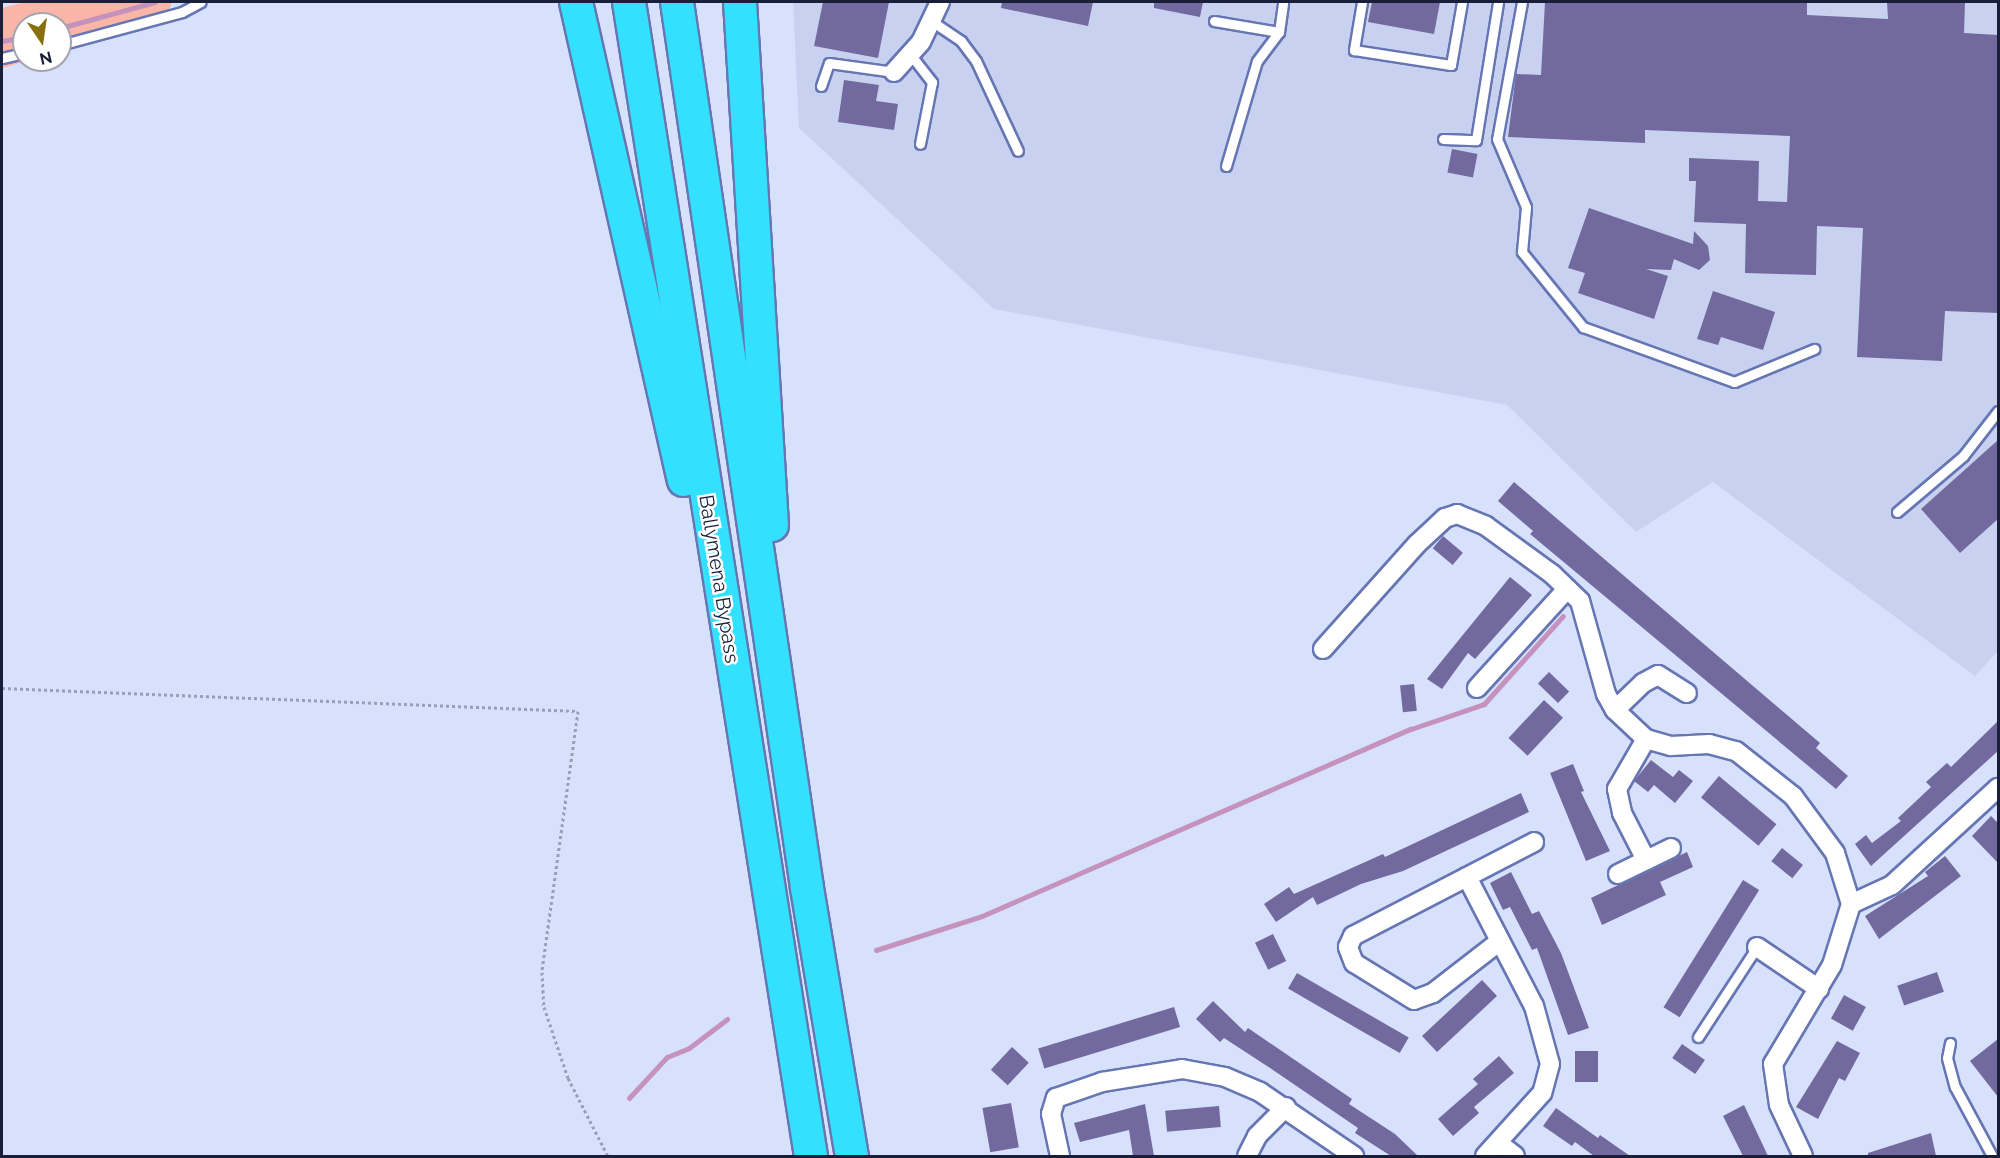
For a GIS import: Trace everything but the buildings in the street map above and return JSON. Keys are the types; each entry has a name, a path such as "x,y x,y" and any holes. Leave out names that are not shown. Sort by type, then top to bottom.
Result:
{"highway":[{"path":"576,2 680,460 795,1067"},
{"name":"Ballymena Bypass","path":"629,2 795,1067 811,1156"},
{"name":"Ballymena Bypass","path":"677,2 807,888 852,1156"},
{"path":"740,2 778,644 807,888"}],"street":[{"path":"894,72 933,22 940,2"},
{"path":"1323,649 1417,544 1445,518 1457,514 1486,526 1580,601 1592,630 1600,675 1615,711 1646,740 1671,746 1709,744 1736,751 1759,765 1793,796 1822,832 1846,880 1851,904 1845,933 1819,988 1773,1064 1779,1105 1803,1156"},
{"path":"1477,688 1567,589"},
{"path":"1615,711 1643,683 1658,675 1687,693"},
{"path":"1646,740 1617,789 1622,813 1646,860"},
{"path":"1851,904 1892,885 1998,790"},
{"path":"1500,941 1433,993 1414,1000 1354,963 1350,956 1353,936 1534,842"},
{"path":"1618,874 1671,848"},
{"path":"1467,877 1543,1028 1550,1071 1542,1093 1485,1156"},
{"path":"1757,947 1819,988"},
{"path":"1060,1156 1053,1102 1064,1094 1102,1082 1162,1070 1203,1071 1286,1107 1354,1156"},
{"path":"1247,1156 1257,1136 1286,1107"},
{"path":"1498,1143 1515,1156"}],"lane":[{"path":"72,42 182,12 201,2"},
{"path":"1226,166 1257,62 1279,32 1283,2"},
{"path":"1362,2 1354,50 1451,65 1462,2"},
{"path":"1443,139 1476,140 1498,2"},
{"path":"1522,2 1497,139 1526,207 1522,252 1583,327 1734,382 1814,350"},
{"path":"1214,21 1279,32"},
{"path":"933,22 961,41 976,61 1018,151"},
{"path":"910,54 932,82 920,144"},
{"path":"821,86 829,63 894,72"},
{"path":"1897,512 1963,456 1998,411"},
{"path":"1698,1037 1757,947"},
{"path":"1950,1043 1952,1078 1992,1156"}],"path":[{"path":"2,688 578,711 542,972 544,1007 568,1078 608,1156"}],"shaded area":[{"path":"25,2 171,2 164,23 72,49 72,12 12,12 12,65 2,68 2,8"},
{"path":"793,2 1998,2 1998,651 1975,676 1713,482 1636,532 1507,405 994,309 799,128"}],"waterway":[{"path":"72,25 155,2"},
{"path":"2,41 12,39"},
{"path":"876,950 982,916 1411,729 1484,704 1563,616"},
{"path":"629,1098 667,1057 689,1048 727,1019"}]}
